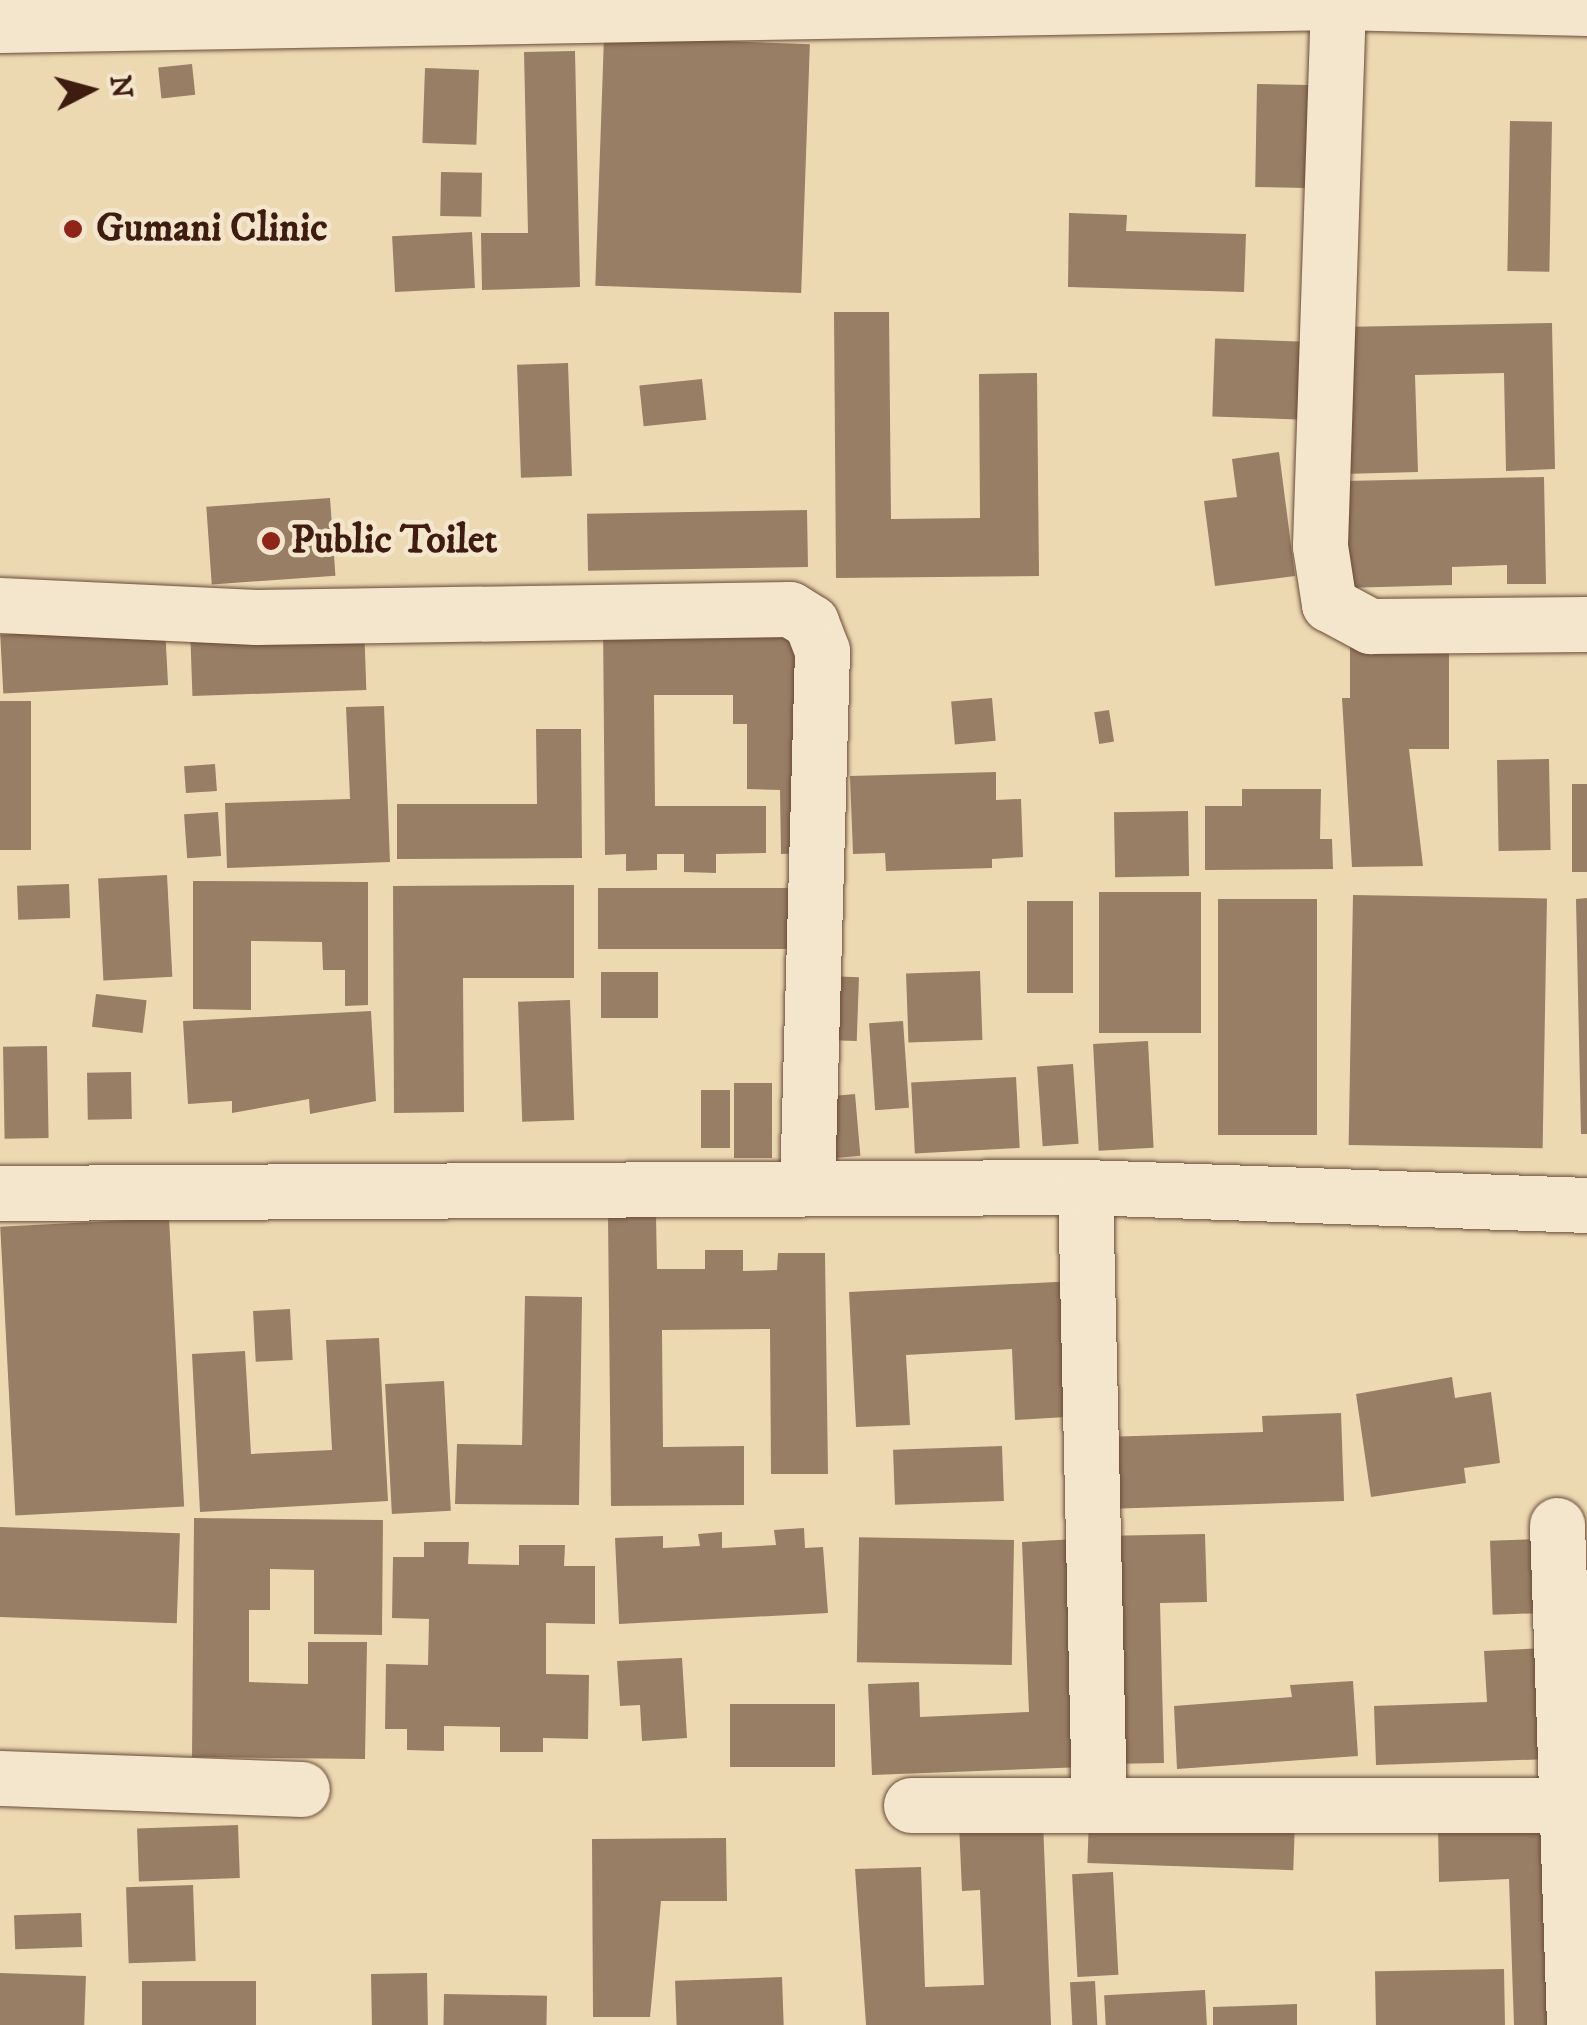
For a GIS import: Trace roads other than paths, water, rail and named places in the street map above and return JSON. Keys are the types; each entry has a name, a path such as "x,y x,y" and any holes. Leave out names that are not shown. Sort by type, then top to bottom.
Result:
{"street":[{"path":"0,25 1338,2 1587,8"},
{"path":"1338,2 1320,546 1329,604 1370,626 1587,624"},
{"path":"0,606 256,617 790,609 812,622 822,651 807,1187"},
{"path":"1085,1187 1099,1804"},
{"path":"0,1193 1085,1187 1587,1206"},
{"path":"1557,1526 1574,2025"},
{"path":"0,1778 302,1790"},
{"path":"910,1806 1569,1805"}],"place":[{"name":"Gumani Clinic","path":"73,229"},
{"name":"Public Toilet","path":"271,541"}]}
